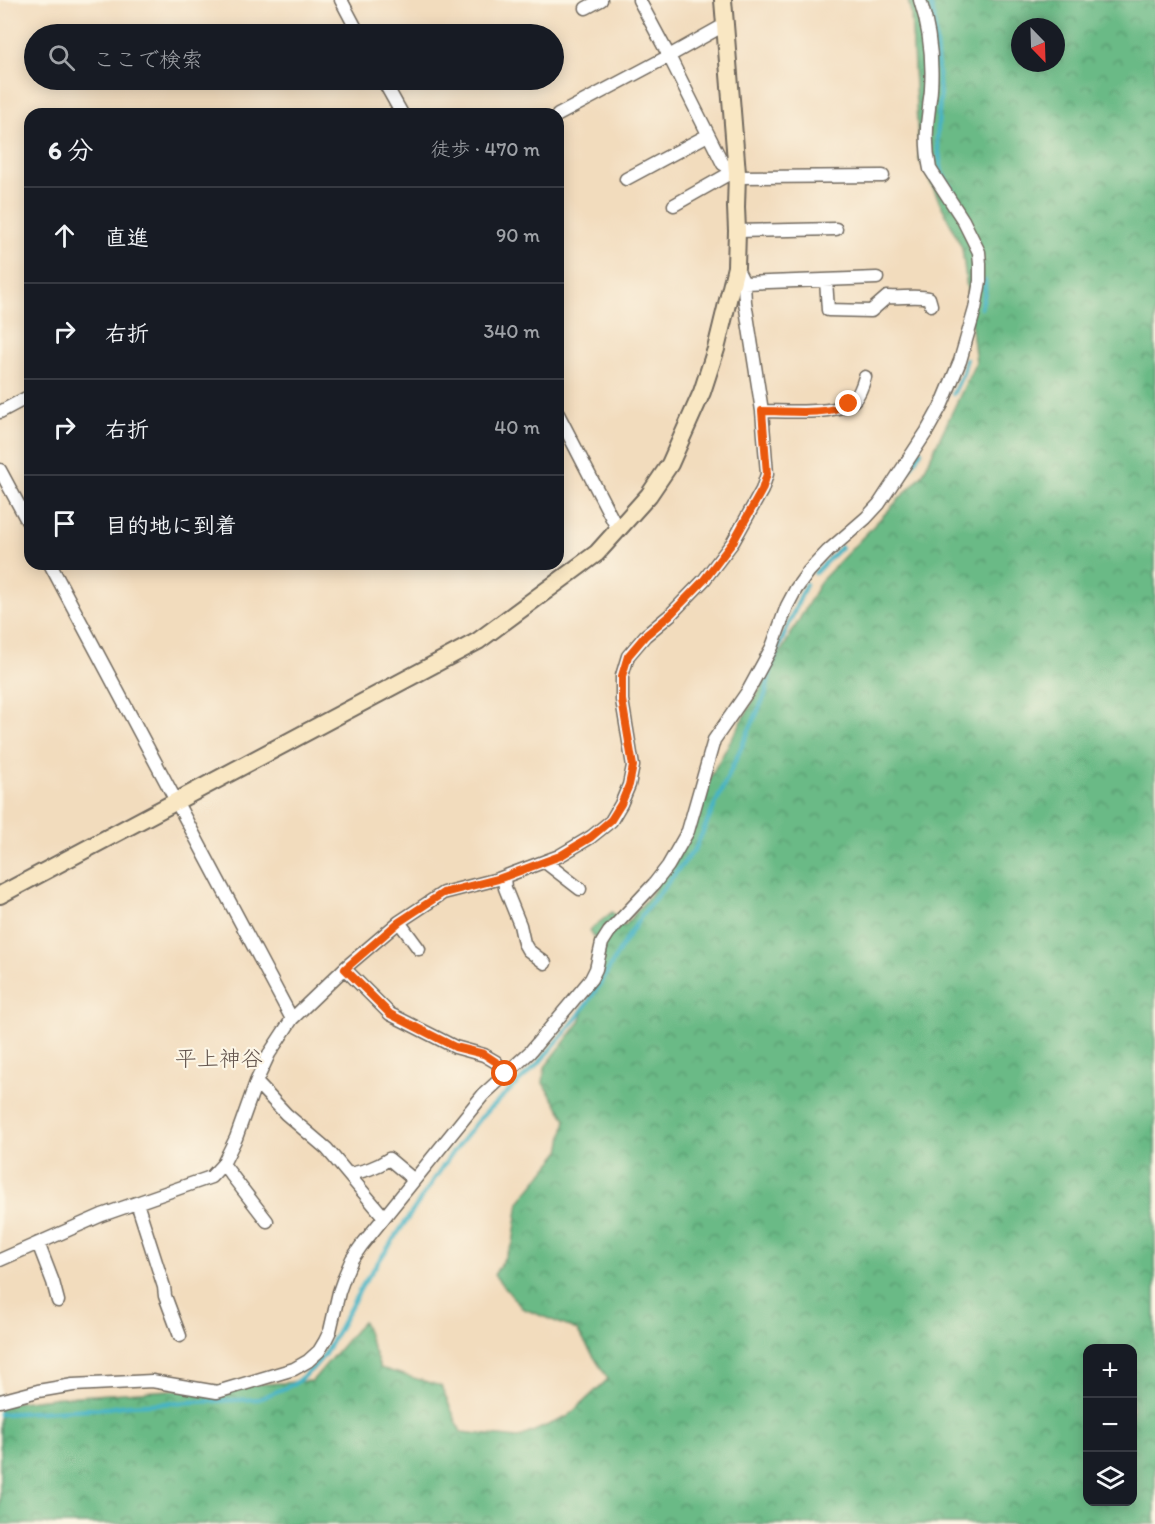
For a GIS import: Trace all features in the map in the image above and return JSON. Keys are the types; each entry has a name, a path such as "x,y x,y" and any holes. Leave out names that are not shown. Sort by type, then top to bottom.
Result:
{"street":[{"path":"341,0 354,24"},
{"path":"586,8 601,0"},
{"path":"639,0 723,164 736,174"},
{"path":"0,895 315,729 478,640 597,553 649,495 670,464 702,392 716,349 736,267 736,174 723,0"},
{"path":"0,1401 38,1391 100,1383 152,1381 217,1392 294,1369 308,1360 319,1351 330,1331 339,1292 352,1259 384,1216 483,1095 530,1052 591,979 596,969 602,943 609,932 668,866 688,831 714,740 748,691 768,655 796,588 828,551 879,504 942,404 960,361 975,309 980,264 979,252 963,220 930,169 927,124 931,92 931,48 927,22 920,0"},
{"path":"564,113 726,24"},
{"path":"389,90 399,108"},
{"path":"626,179 708,135"},
{"path":"674,205 736,174 883,176"},
{"path":"737,231 836,229"},
{"path":"0,1260 91,1220 211,1177 223,1164 236,1138 256,1082 269,1054 292,1018 345,969 399,922 443,893 504,877 560,856 591,837 611,820 629,785 633,766 622,700 622,676 628,656 645,636 670,615 704,580 733,542 762,490 767,474 762,411 744,283 736,267"},
{"path":"744,283 876,278"},
{"path":"826,280 828,310 871,311 887,297 926,296 931,305"},
{"path":"762,411 816,411 842,407 855,399 865,377"},
{"path":"0,412 24,399"},
{"path":"564,426 618,530"},
{"path":"0,470 24,515"},
{"path":"53,570 292,1018"},
{"path":"545,862 580,889"},
{"path":"504,877 505,888 524,943 528,950 545,963"},
{"path":"399,922 419,949"},
{"path":"345,969 390,1014 455,1047 484,1054 496,1062 505,1074"},
{"path":"256,1082 286,1114 327,1149 384,1216"},
{"path":"349,1174 368,1171 389,1159 414,1180"},
{"path":"223,1164 267,1221"},
{"path":"136,1203 180,1336"},
{"path":"38,1243 58,1301"}],"green space":[{"path":"908,0 1155,0 1155,1524 0,1524 0,1404 62,1397 312,1381 363,1321 380,1368 441,1386 461,1432 518,1438 567,1417 608,1379 577,1330 522,1308 494,1275 513,1244 519,1202 560,1152 566,1119 543,1083 545,1067 580,1022 604,957 590,930 612,912 624,927 654,890 713,772 821,581 922,475 976,362 962,248 919,159 911,13"}],"waterway":[{"path":"929,0 934,17 940,97 937,140 942,173 969,219"},
{"path":"981,308 985,281"},
{"path":"953,394 963,373 966,360"},
{"path":"903,479 921,451"},
{"path":"815,573 841,547"},
{"path":"0,1414 259,1399 294,1384 312,1369 325,1354 362,1286 450,1156 480,1118 538,1064 577,1018 644,912 695,849 766,693 772,663 806,584"}],"district":[{"name":"平上神谷","path":"219,1058"}],"route":[{"path":"505,1074 496,1062 484,1054 455,1047 390,1014 345,969 399,922 443,893 498,879 560,856 591,837 611,820 629,785 633,766 622,700 622,676 628,656 645,636 670,615 704,580 733,542 762,490 767,474 762,411 829,410 849,404"}]}
